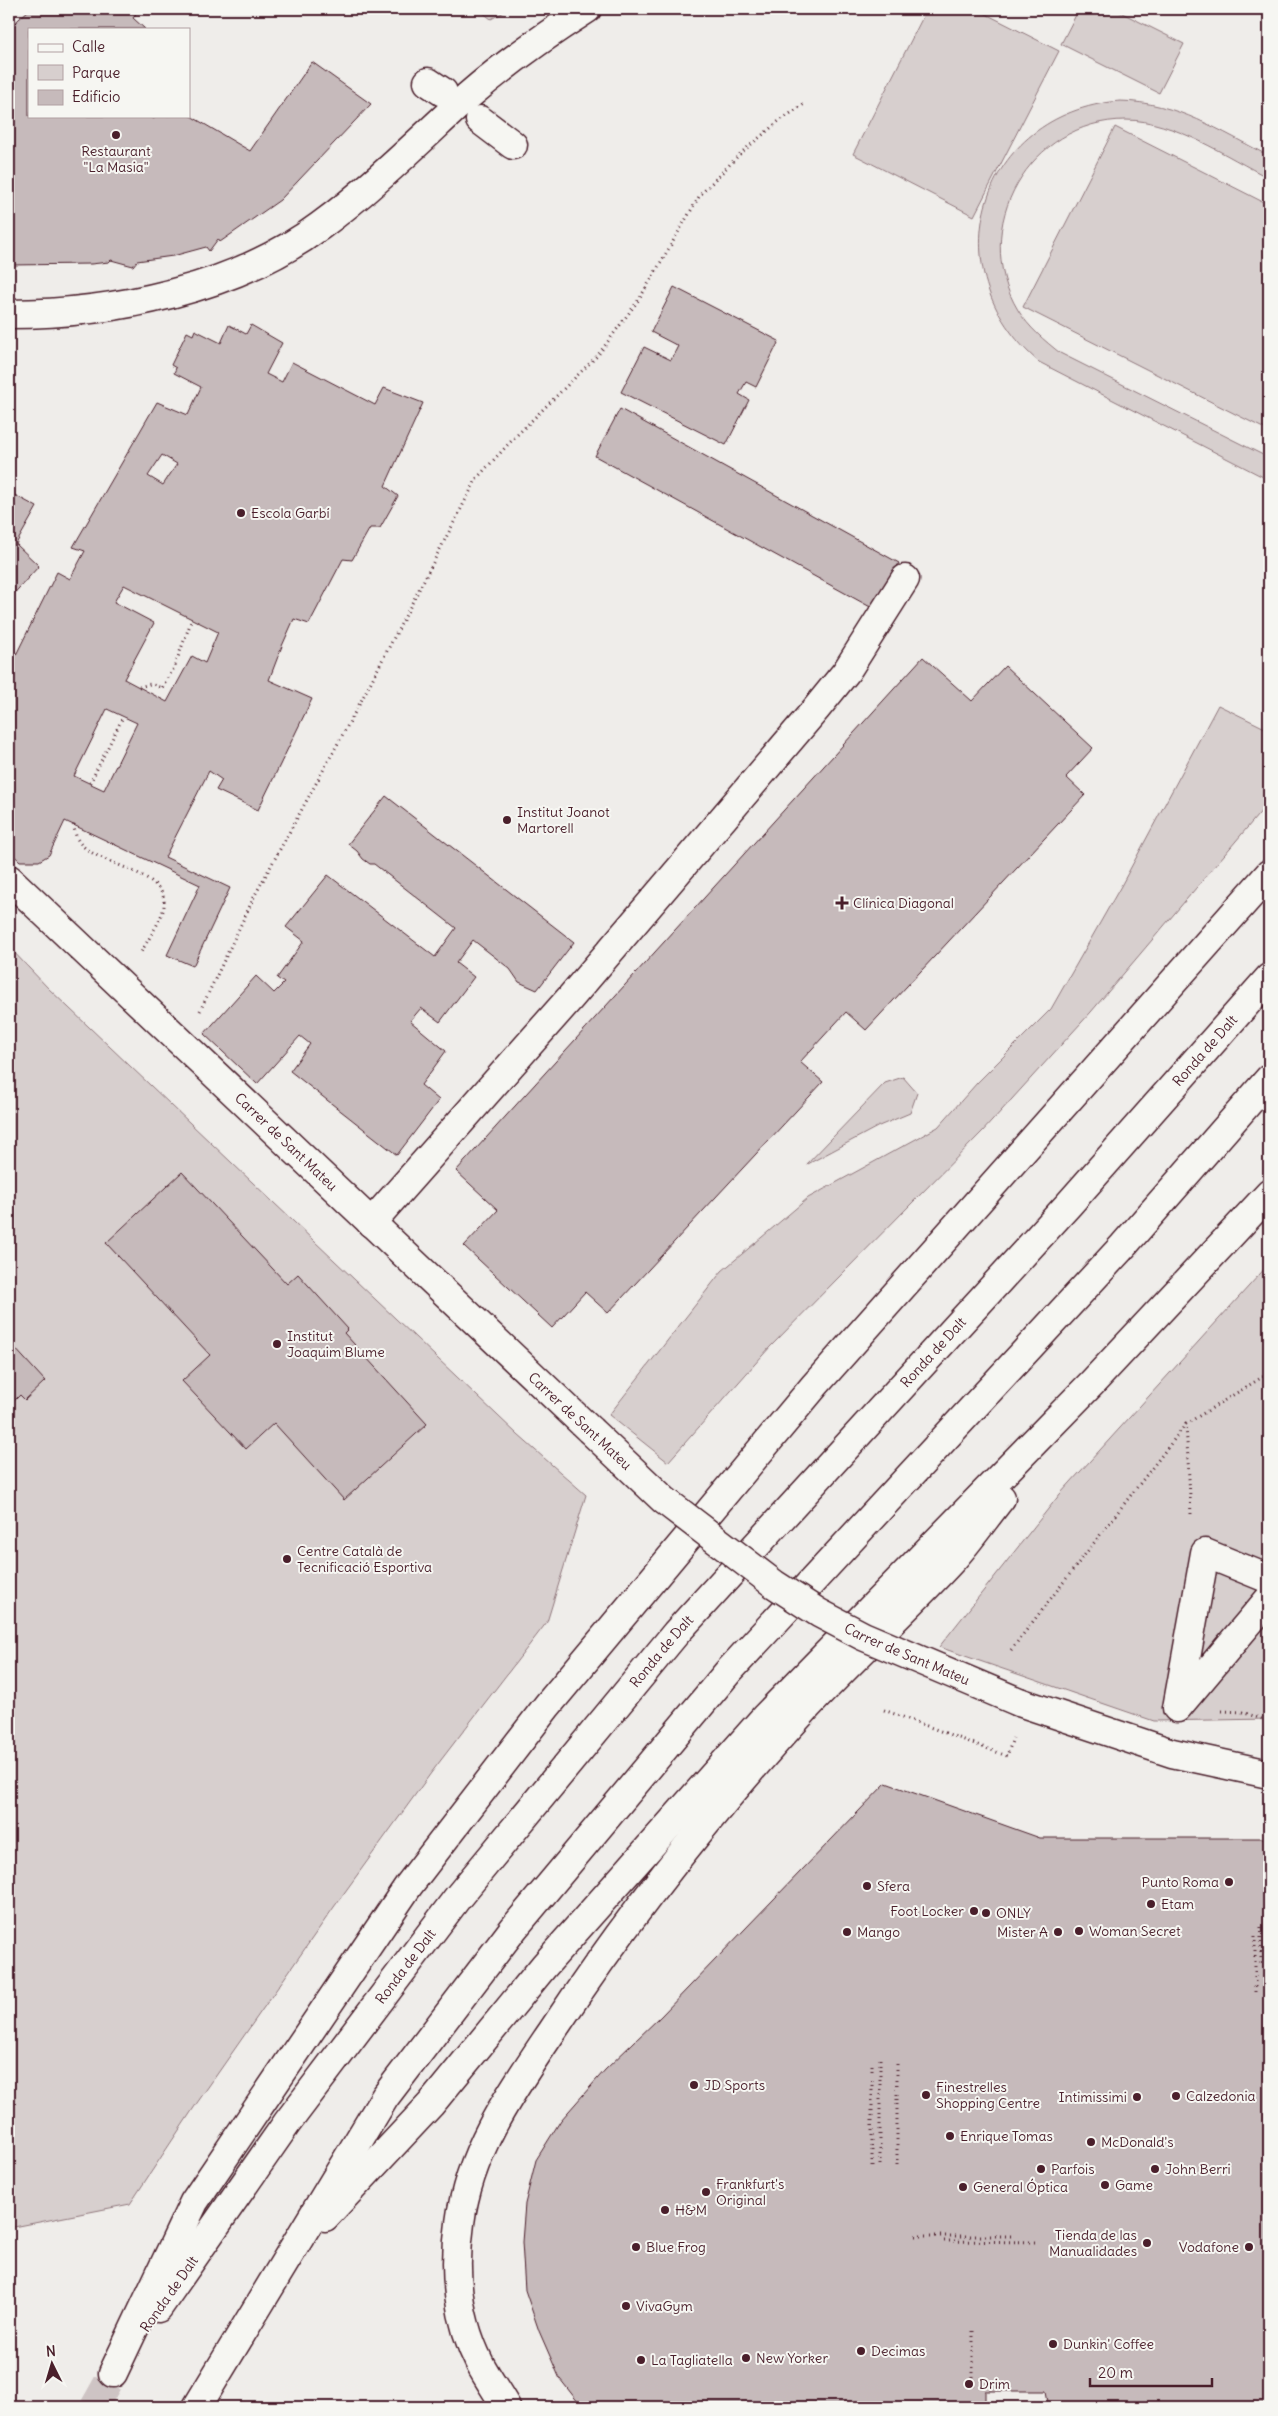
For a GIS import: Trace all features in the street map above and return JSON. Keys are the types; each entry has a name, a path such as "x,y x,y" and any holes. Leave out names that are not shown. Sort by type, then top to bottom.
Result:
{"main road":[{"path":"9,314 53,314 157,297 198,287 238,272 282,251 320,226 504,67 554,30 587,9"},
{"path":"480,120 513,145"},
{"path":"371,1223 571,997 816,709 846,672 905,579"},
{"name":"Ronda de Dalt","path":"1269,874 815,1385 547,1706 409,1885 194,2202 113,2373 287,2123 458,1898 676,1633 1069,1204 1269,978"},
{"name":"Carrer de Sant Mateu","path":"9,879 664,1500 752,1568 820,1613 895,1650 1019,1702 1172,1754 1269,1774"},
{"path":"197,2407 385,2097 514,1928 728,1672 1123,1246 1269,1080"},
{"path":"294,2248 376,2165 431,2104 544,1966 765,1717 1092,1383 1269,1194"},
{"path":"506,2407 480,2365 466,2330 459,2299 457,2264 460,2223 468,2184 483,2145 505,2101 575,1997 684,1850 752,1768 809,1706 954,1558 1092,1383"},
{"path":"1269,1579 1205,1553 1176,1708 1269,1599"}],"path":[{"path":"184,1045 255,895 360,703 477,478 515,437 598,355 640,298 700,195 741,153 779,121 806,103"},
{"path":"139,687 150,684 162,688 174,668 192,619"},
{"path":"90,783 123,717"},
{"path":"73,825 78,840 90,850 154,882 163,894 164,908 140,955"},
{"path":"1011,1650 1186,1424 1269,1374"},
{"path":"1186,1424 1191,1514"},
{"path":"884,1710 1006,1756 1014,1736"},
{"path":"1242,1712 1265,1720"},
{"path":"1261,1923 1261,1963"},
{"path":"1255,1936 1255,1992"},
{"path":"880,2060 880,2165"},
{"path":"897,2060 897,2165"},
{"path":"872,2062 872,2166"},
{"path":"915,2236 1013,2236"},
{"path":"944,2241 1038,2242"},
{"path":"973,2330 973,2388"}],"green space":[{"path":"478,9 510,9 491,19"},
{"path":"927,9 976,9 1059,51 974,216 853,154"},
{"path":"1079,9 1114,9 1184,44 1159,93 1061,44"},
{"path":"1120,101 1160,106 1179,112 1233,137 1269,156 1269,178 1200,141 1163,126 1126,120 1092,125 1062,138 1036,158 1017,184 1005,213 1000,245 1004,278 1022,316 1037,333 1060,353 1269,458 1269,480 1039,362 1006,325 987,285 980,243 986,202 1004,165 1033,134 1072,112"},
{"path":"1115,127 1269,205 1269,431 1023,307"},
{"path":"1218,705 1269,730 1269,802 1091,1012 982,1132 770,1347 668,1462 609,1415 722,1271 808,1198 938,1127 977,1083 1051,1009 1121,886"},
{"name":"Centre Català de Tecnificació Esportiva","path":"9,947 48,988 518,1435 586,1495 547,1622 431,1773 334,1907 197,2103 130,2204 9,2228"},
{"path":"903,1077 917,1093 910,1113 879,1126 806,1165 885,1083"},
{"path":"1269,1264 1269,1719 1154,1721 939,1647 1060,1494"}],"building":[{"name":"Restaurant \"La Masia\"","path":"30,9 139,9 133,18 144,28 28,28 28,118 154,119 190,118 190,116 250,151 312,62 371,104 280,200 220,242 218,239 209,251 206,247 173,256 137,261 133,266 111,260 109,262 91,264 9,265 9,28"},
{"path":"674,287 779,341 756,387 746,382 739,394 749,400 726,445 621,392 644,347 671,360 678,346 651,332"},
{"path":"229,325 246,334 251,325 282,343 266,374 282,382 292,362 375,405 384,388 423,403 385,486 398,496 380,528 370,528 352,560 343,559 309,624 294,619 282,646 269,680 312,699 258,810 216,790 222,780 209,771 165,857 230,888 193,966 167,955 200,885 65,821 49,855 39,861 20,861 9,851 9,669 57,572 70,579 85,551 73,547 157,402 188,415 201,387 174,373 176,368 171,365 187,332 193,335 195,330 221,343","holes":["162,455 177,464 163,485 148,476","124,585 218,632 205,663 192,656 167,702 124,679 154,623 114,602","107,709 137,723 104,790 74,776"]},
{"path":"620,409 899,563 874,609 595,456"},
{"path":"9,492 37,507 16,544 39,566 9,599"},
{"name":"Clínica Diagonal","path":"923,657 972,701 1005,666 1093,748 1066,777 1085,795 866,1030 846,1012 800,1062 823,1082 608,1313 585,1292 552,1328 464,1246 498,1210 456,1171"},
{"path":"386,796 574,942 537,990 519,982 510,969 473,940 456,963 474,977 440,1022 421,1008 410,1021 446,1051 421,1085 439,1100 397,1155 290,1071 310,1044 300,1036 257,1084 204,1034 256,976 274,993 284,983 277,978 304,941 286,927 328,875 435,957 456,928 374,864 370,864 363,859 348,844"},
{"name":"Institut Joaquim Blume","path":"182,1172 287,1284 298,1274 348,1329 344,1333 427,1424 344,1500 274,1423 246,1449 182,1381 210,1355 106,1243"},
{"path":"13,1346 45,1381 25,1400 20,1395 9,1406 9,1350"},
{"name":"Finestrelles Shopping Centre","path":"886,1783 1040,1838 1269,1838 1269,2407 1049,2407 1046,2391 985,2391 985,2407 582,2407 560,2379 539,2331 525,2290 522,2242 525,2204 536,2160 561,2120 605,2070 661,2016"}],"tunnel":[{"path":"94,2407 113,2373"}],"place":[{"name":"Restaurant \"La Masia\"","path":"116,135"},
{"name":"Escola Garbí","path":"241,513"},
{"name":"Institut Joanot Martorell","path":"507,820"},
{"name":"Clínica Diagonal","path":"842,903"},
{"name":"Institut Joaquim Blume","path":"277,1344"},
{"name":"Centre Català de Tecnificació Esportiva","path":"287,1559"},
{"name":"Punto Roma","path":"1229,1882"},
{"name":"Sfera","path":"867,1886"},
{"name":"Etam","path":"1151,1904"},
{"name":"Foot Locker","path":"974,1911"},
{"name":"ONLY","path":"986,1913"},
{"name":"Woman Secret","path":"1079,1931"},
{"name":"Mango","path":"847,1932"},
{"name":"Mister A","path":"1058,1932"},
{"name":"JD Sports","path":"694,2085"},
{"name":"Finestrelles Shopping Centre","path":"926,2095"},
{"name":"Calzedonia","path":"1176,2096"},
{"name":"Intimissimi","path":"1137,2097"},
{"name":"Enrique Tomas","path":"950,2136"},
{"name":"McDonald's","path":"1091,2142"},
{"name":"Parfois","path":"1041,2169"},
{"name":"John Berri","path":"1155,2169"},
{"name":"Game","path":"1105,2185"},
{"name":"General Óptica","path":"963,2187"},
{"name":"Frankfurt's Original","path":"706,2192"},
{"name":"H&M","path":"665,2210"},
{"name":"Tienda de las Manualidades","path":"1147,2243"},
{"name":"Blue Frog","path":"636,2247"},
{"name":"Vodafone","path":"1249,2247"},
{"name":"VivaGym","path":"626,2306"},
{"name":"Dunkin' Coffee","path":"1053,2344"},
{"name":"Decimas","path":"861,2351"},
{"name":"New Yorker","path":"746,2358"},
{"name":"La Tagliatella","path":"641,2360"},
{"name":"Drim","path":"969,2384"}]}
